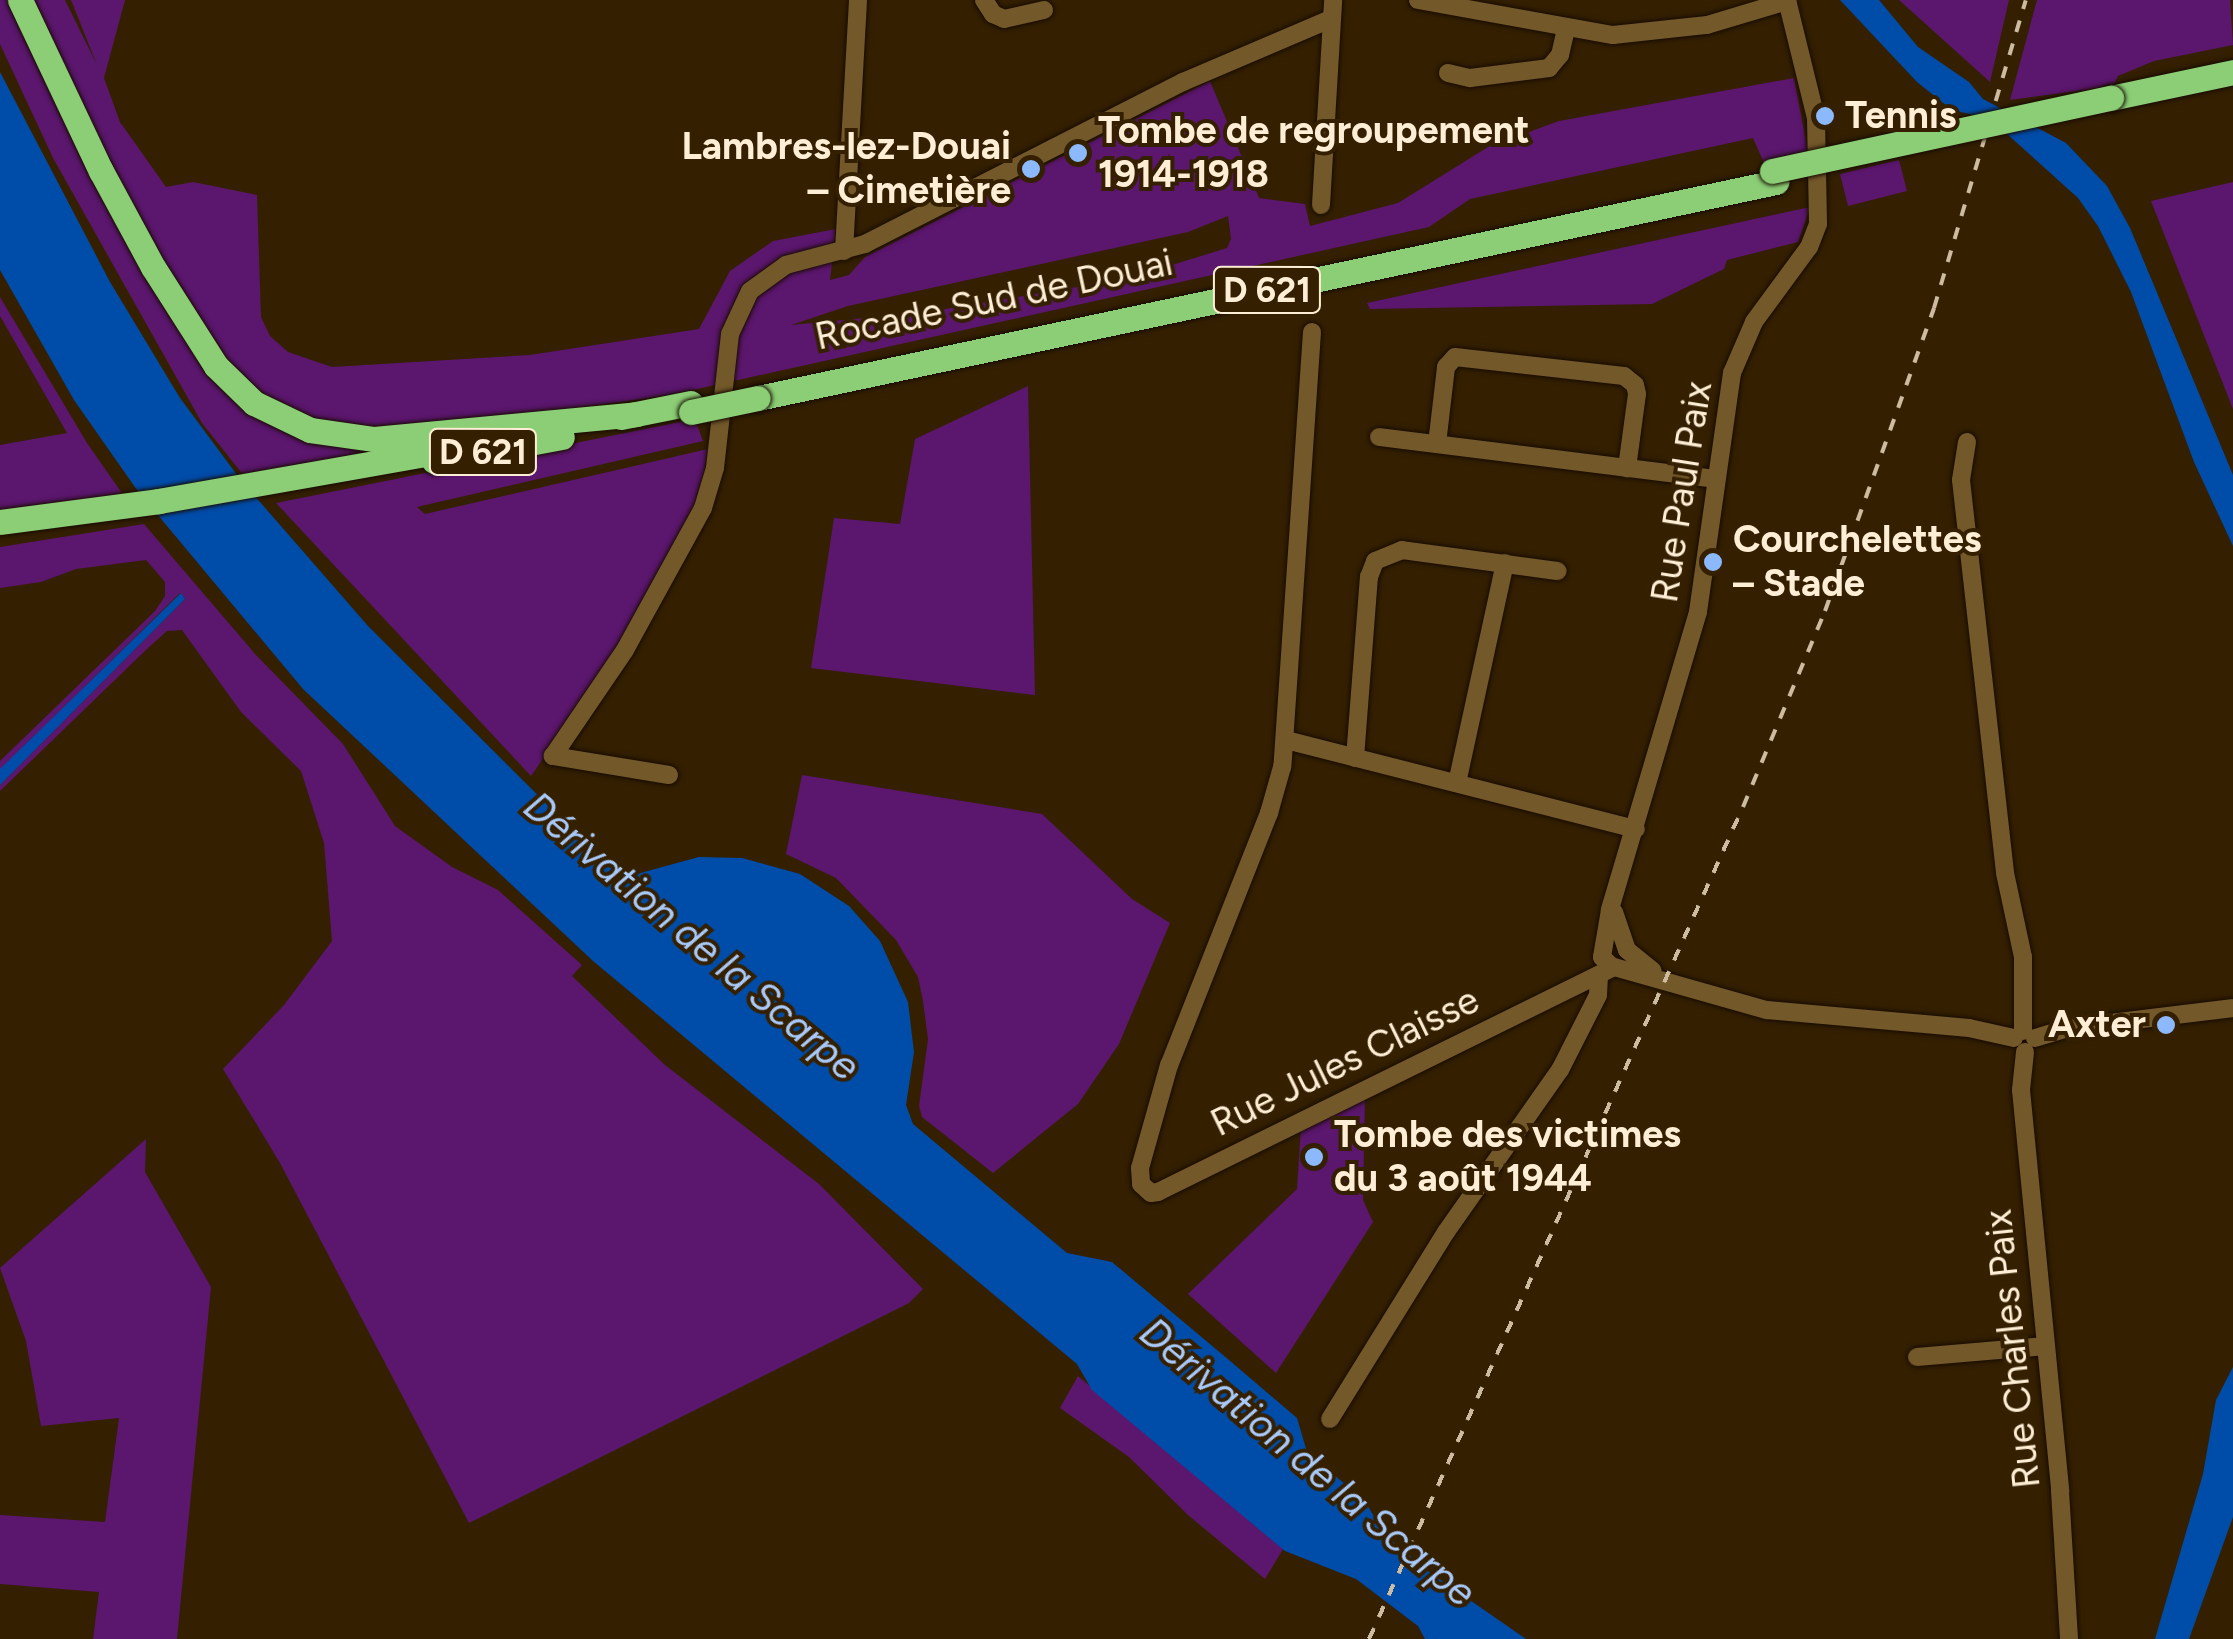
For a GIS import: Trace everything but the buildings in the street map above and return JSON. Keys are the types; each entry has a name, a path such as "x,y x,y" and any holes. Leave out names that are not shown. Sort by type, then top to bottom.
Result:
{"highway":[{"path":"20,0 80,128 153,267 211,358 254,404 310,430 374,439 428,437 636,414"},
{"name":"Rocade Sud de Douai","path":"2113,104 2233,72"},
{"name":"Rocade Sud de Douai","path":"0,532 273,488 691,408 2113,104 2233,82"},
{"name":"Rocade Sud de Douai","path":"273,488 636,414 691,408"},
{"name":"Rocade Sud de Douai","path":"0,522 126,511"}],"street":[{"path":"844,250 858,0"},
{"path":"984,0 993,14 1004,19 1044,10"},
{"path":"1321,205 1332,0"},
{"path":"1418,0 1487,14 1515,10 1566,29 1622,35 1722,22 1787,1"},
{"name":"Rue Paul Paix","path":"1612,957 1616,897 1698,612 1727,394 1739,353 1760,312 1808,247 1818,224 1814,110 1787,1"},
{"path":"668,775 553,756 635,634 703,508 715,468 730,334 744,300 765,278 786,266 844,250 1191,78 1331,20"},
{"path":"1448,72 1470,78 1548,68 1560,55 1566,29"},
{"path":"1312,332 1286,740 1636,829"},
{"path":"1437,444 1451,360 1464,356 1624,376 1635,385 1627,468"},
{"path":"1380,437 1716,480"},
{"name":"Rue Charles Paix","path":"1968,442 1961,480 2005,873 2023,957 2021,1090 2069,1639"},
{"path":"1355,758 1369,577 1376,561 1402,550 1558,571"},
{"path":"1457,783 1505,563"},
{"name":"Rue Jules Claisse","path":"1286,740 1274,800 1170,1065 1140,1168 1141,1184 1150,1193 1580,982 1612,957"},
{"path":"1330,1419 1446,1232 1560,1070 1594,1004 1612,957 1663,978 1767,1010 1980,1030 2024,1040 2068,1028 2233,1008"},
{"path":"1917,1358 2046,1346"}],"shaded area":[{"path":"0,0 65,0 97,65 71,0 125,0 104,78 120,122 166,187 193,182 257,195 261,317 270,336 288,352 332,367 530,355 699,329 730,271 773,241 836,229 830,280 849,275 865,257 1210,81 1259,198 1305,204 1310,226 1398,203 1488,147 1559,121 1794,78 1808,152 1764,163 1753,138 1470,199 1429,227 670,395 468,423 369,427 363,454 244,476 202,423 53,158 0,44","holes":["1228,216 1231,239 1227,248 1130,278 928,312 791,325 848,306 1188,232"]},
{"path":"1899,0 2009,0 1990,82"},
{"path":"2037,0 2230,0 2233,45 2154,61 2118,76 2113,86 2010,100"},
{"path":"1899,160 1907,191 1848,206 1840,174"},
{"path":"2233,182 2233,409 2151,201"},
{"path":"1810,207 1798,242 1727,260 1724,269 1652,304 1370,309 1367,303"},
{"path":"0,297 87,443 126,499 0,516 0,445 67,433 0,316"},
{"path":"1028,386 1035,695 811,668 834,518 900,524 915,439"},
{"path":"695,419 703,441 417,507 425,514 708,449 700,494 640,618 531,776 276,503"},
{"path":"144,524 256,655 343,744 395,826 452,867 498,890 582,965 572,976 665,1065 819,1184 923,1289 909,1303 469,1523 280,1163 223,1069 284,1005 332,941 324,843 301,771 241,712 182,630 167,631 0,791 0,785 185,599 180,593 0,770 0,761 155,611 165,596 165,582 146,560 76,569 41,582 0,588 0,547"},
{"path":"802,775 1042,814 1132,899 1170,923 1119,1044 1078,1104 993,1173 922,1117 919,1106 928,1039 923,1001 918,977 896,940 836,878 786,854"},
{"path":"1365,1096 1363,1200 1373,1222 1276,1373 1188,1294 1297,1189 1301,1127"},
{"path":"146,1139 145,1172 211,1287 177,1639 93,1639 99,1592 0,1584 0,1515 105,1522 119,1418 41,1426 26,1341 0,1268"},
{"path":"1078,1376 1283,1549 1265,1579 1188,1515 1129,1457 1060,1408"}],"water":[{"path":"1840,0 1879,0 1918,47 1969,82 1983,99 2066,143 2107,186 2130,228 2233,475 2233,546 2194,462 2131,292 2098,226 2078,198 2006,133 1978,116 1952,110 1917,82"},
{"name":"Dérivation de la Scarpe","path":"0,72 110,282 180,398 240,479 368,626 617,874 633,875 699,857 742,858 800,874 849,906 880,941 908,1002 914,1052 906,1105 913,1124 1067,1253 1112,1262 1229,1360 1297,1418 1307,1452 1365,1501 1384,1534 1428,1571 1526,1639 1425,1639 1418,1626 1356,1579 1285,1551 1092,1390 1077,1364 593,961 303,689 137,490 74,400 0,270"},
{"path":"181,593 185,599 0,785 0,769"},
{"path":"2233,1367 2233,1517 2189,1639 2155,1639 2203,1474 2216,1400"}],"railway":[{"path":"1369,1639 1743,807 1825,611 1934,308 2026,0"}],"place":[{"name":"Tennis","path":"1825,116"},
{"name":"Tombe de regroupement 1914-1918","path":"1078,153"},
{"name":"Lambres-lez-Douai – Cimetière","path":"1031,169"},
{"name":"Courchelettes – Stade","path":"1713,562"},
{"name":"Axter","path":"2166,1025"},
{"name":"Tombe des victimes du 3 août 1944","path":"1314,1157"}]}
